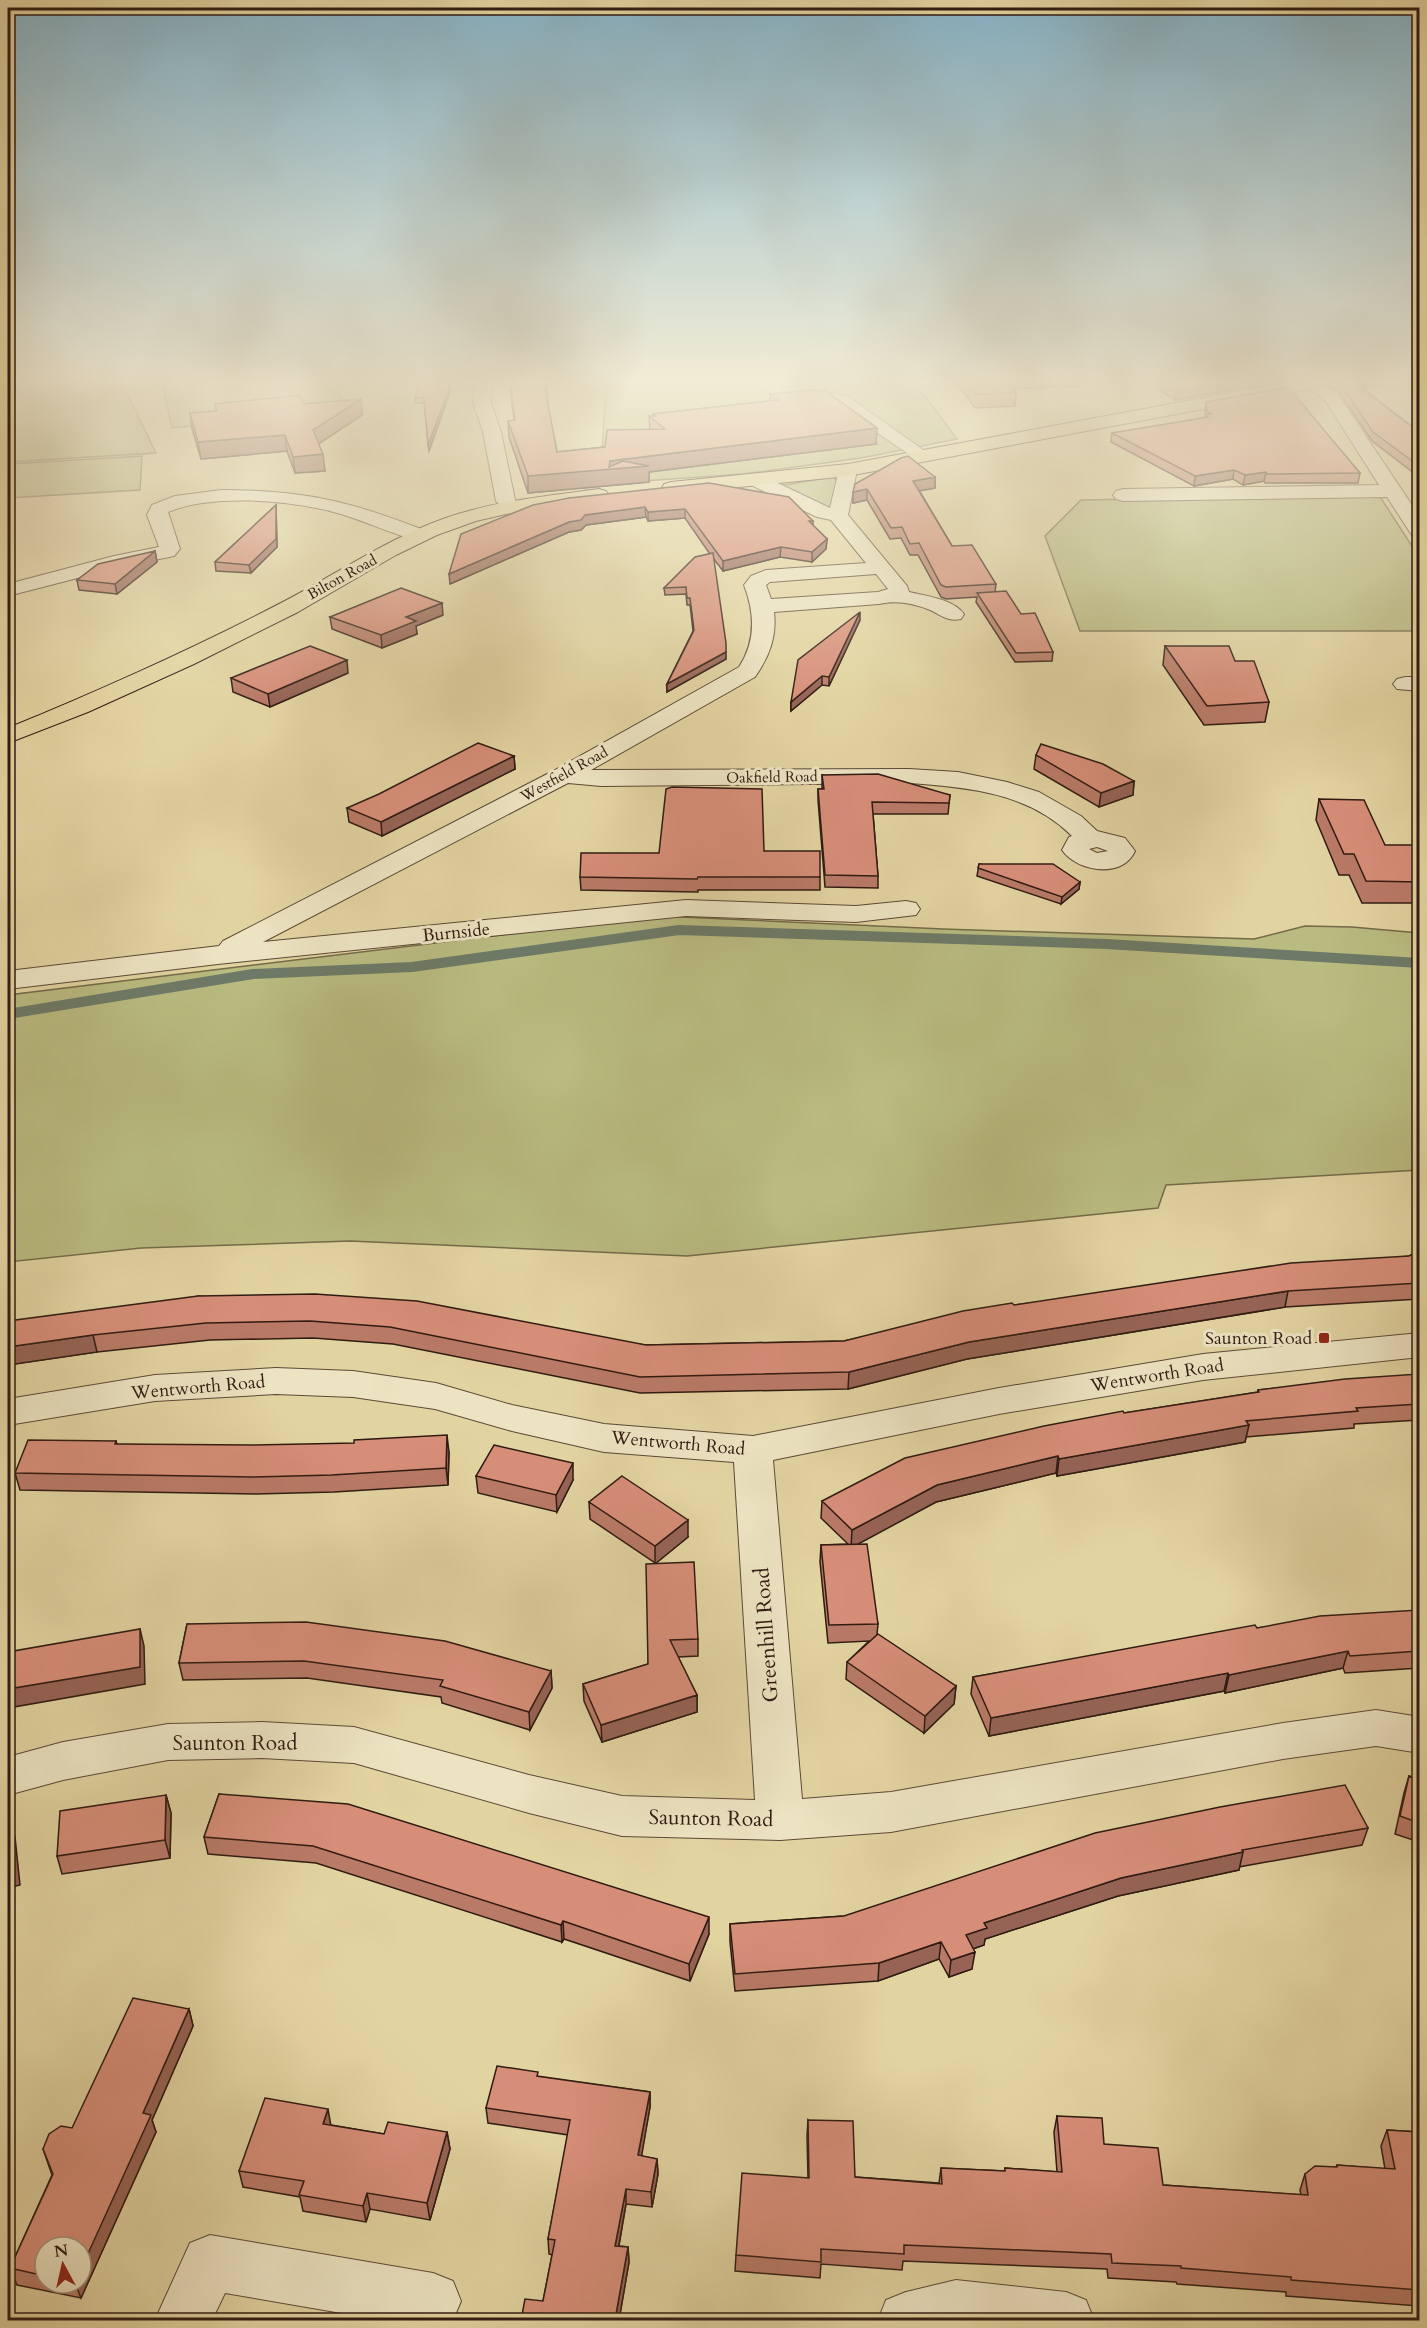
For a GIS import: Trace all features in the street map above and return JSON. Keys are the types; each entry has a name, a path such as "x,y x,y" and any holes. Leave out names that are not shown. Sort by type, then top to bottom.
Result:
{"main road":[{"path":"656,490 683,488"},
{"name":"Bilton Road","path":"8,736 160,672 291,606 419,535 454,522 511,507 614,493"}],"street":[{"path":"503,488 506,501 511,507"},
{"path":"764,606 879,598 900,590 838,516 824,513 772,488"},
{"path":"838,516 844,488"},
{"path":"1390,488 1419,533"},
{"path":"1124,495 1392,491"},
{"path":"146,497 178,501 210,497 284,499 318,503 341,508 419,535"},
{"path":"8,590 114,562 167,552 170,549 157,515 159,509 178,501"},
{"name":"Westfield Road","path":"218,955 564,776 747,672 756,660 763,636 764,606 755,585 758,580 766,576 880,568"},
{"path":"894,594 936,605 953,614"},
{"path":"623,741 629,756 652,776"},
{"name":"Oakfield Road","path":"564,776 601,778 652,776 949,778 1017,792 1037,800 1068,816 1090,839"},
{"path":"317,905 331,945"},
{"name":"Burnside","path":"8,980 218,955 686,908 856,914 906,909"},
{"name":"Wentworth Road","path":"8,1412 155,1388 276,1381 352,1384 436,1396 512,1418 604,1438 753,1450 999,1401 1203,1367 1419,1345"},
{"name":"Greenhill Road","path":"753,1450 780,1820"},
{"name":"Saunton Road","path":"8,1776 63,1761 168,1742 262,1740 354,1745 530,1794 622,1816 780,1820 891,1812 1283,1742 1376,1728 1419,1735"},
{"path":"183,2320 210,2263 433,2301"},
{"path":"906,2320 956,2308 1066,2320"}],"green space":[{"path":"8,488 140,488 140,490 8,498"},
{"path":"775,488 836,488 834,508 827,508"},
{"path":"1379,495 1419,557 1419,631 1080,631 1045,536 1081,500"},
{"path":"658,916 943,929 1254,939 1305,926 1352,927 1419,933 1419,1170 1166,1185 1158,1208 687,1256 350,1241 141,1248 8,1262 8,995"}],"building":[{"path":"666,488 736,488 789,497 827,539 812,552 781,547 723,561 685,509 648,512 645,507 585,515 581,520 569,522 449,574 461,534 533,505 569,498"},
{"path":"854,488 917,488 952,546 972,545 996,584 946,587 941,585 919,543 910,544 902,527 891,528 867,489 853,492"},
{"path":"276,505 276,539 249,565 215,562"},
{"path":"155,551 115,584 77,580 98,564"},
{"path":"713,553 726,652 667,684 694,630 690,598 687,598 686,587 664,588 695,557"},
{"path":"401,588 442,603 406,617 416,621 381,635 330,617"},
{"path":"1006,591 1021,614 1035,613 1053,652 1016,653 977,593"},
{"path":"860,612 829,677 822,676 791,702 798,660"},
{"path":"310,646 347,660 268,694 231,678"},
{"path":"1165,646 1229,646 1235,661 1254,661 1269,702 1207,706"},
{"path":"478,743 514,756 381,822 347,808 379,794"},
{"path":"1041,744 1103,764 1134,781 1101,793 1036,755"},
{"path":"878,774 950,795 949,803 872,802 878,876 825,875 818,789 824,789 822,775"},
{"path":"672,787 762,789 764,851 820,851 820,877 698,877 697,879 580,877 581,853 659,853 666,789"},
{"path":"1319,799 1364,800 1385,845 1415,845 1419,855 1419,882 1366,881 1354,854 1344,854"},
{"path":"979,864 1053,864 1080,882 1062,897 978,868"},
{"path":"1419,1251 1419,1283 1288,1291 969,1342 849,1372 640,1377 390,1327 310,1321 206,1323 8,1347 8,1321 198,1296 315,1294 417,1301 646,1345 844,1341 963,1311 1012,1303 1014,1305 1291,1263 1409,1256"},
{"path":"1419,1374 1419,1404 1356,1408 1358,1411 1246,1421 1249,1425 1059,1459 1058,1456 937,1485 852,1530 822,1501 905,1458 1044,1426 1123,1411 1124,1413 1259,1392 1258,1390 1345,1379"},
{"path":"447,1435 446,1468 253,1477 15,1473 28,1440 116,1441 115,1444 253,1445 354,1443 354,1440"},
{"path":"494,1445 573,1463 556,1495 476,1476"},
{"path":"622,1476 688,1520 655,1546 589,1502"},
{"path":"867,1544 878,1624 829,1625 821,1545"},
{"path":"694,1562 698,1639 670,1640 697,1695 601,1725 583,1684 648,1664 646,1564"},
{"path":"1419,1610 1419,1651 1350,1656 1348,1651 991,1718 973,1677 1255,1625 1257,1628 1320,1616"},
{"path":"306,1622 445,1641 551,1671 529,1712 440,1686 443,1680 304,1661 179,1663 187,1624"},
{"path":"140,1629 140,1667 8,1689 8,1652"},
{"path":"878,1634 956,1686 925,1716 847,1662"},
{"path":"1409,1776 1419,1780 1419,1823 1400,1816"},
{"path":"1345,1785 1368,1828 1242,1850 1243,1852 1121,1878 984,1923 987,1928 966,1935 975,1952 951,1960 941,1942 879,1963 735,1974 730,1924 844,1916 1095,1833 1220,1807"},
{"path":"219,1794 348,1804 709,1917 689,1964 563,1921 561,1925 313,1846 204,1837"},
{"path":"166,1795 165,1840 57,1856 60,1811"},
{"path":"8,1820 14,1867 8,1869"},
{"path":"133,1998 189,2009 143,2113 151,2115 93,2243 93,2235 33,2235 33,2273 10,2268 53,2174 43,2149 49,2134 61,2126 72,2128"},
{"path":"497,2066 538,2072 537,2076 650,2092 638,2155 657,2159 651,2192 626,2189 615,2246 628,2247 615,2320 521,2320 525,2299 543,2301 555,2240 548,2239 570,2120 486,2108"},
{"path":"265,2098 328,2109 323,2124 384,2134 388,2122 447,2132 427,2203 367,2193 363,2206 299,2195 304,2181 239,2171"},
{"path":"1057,2116 1102,2118 1104,2144 1158,2148 1163,2185 1308,2195 1305,2174 1315,2166 1337,2167 1337,2165 1395,2169 1387,2130 1419,2132 1419,2290 1291,2280 1291,2277 1181,2268 1181,2266 1112,2263 1111,2254 904,2245 904,2254 821,2249 821,2262 736,2255 742,2173 809,2178 808,2120 853,2121 855,2177 942,2184 941,2168 1005,2171 1005,2168 1062,2172"}],"waterway":[{"path":"8,1014 253,974 412,967 679,930 1106,944 1420,963"}],"place":[{"name":"Saunton Road","path":"1324,1338"}]}
